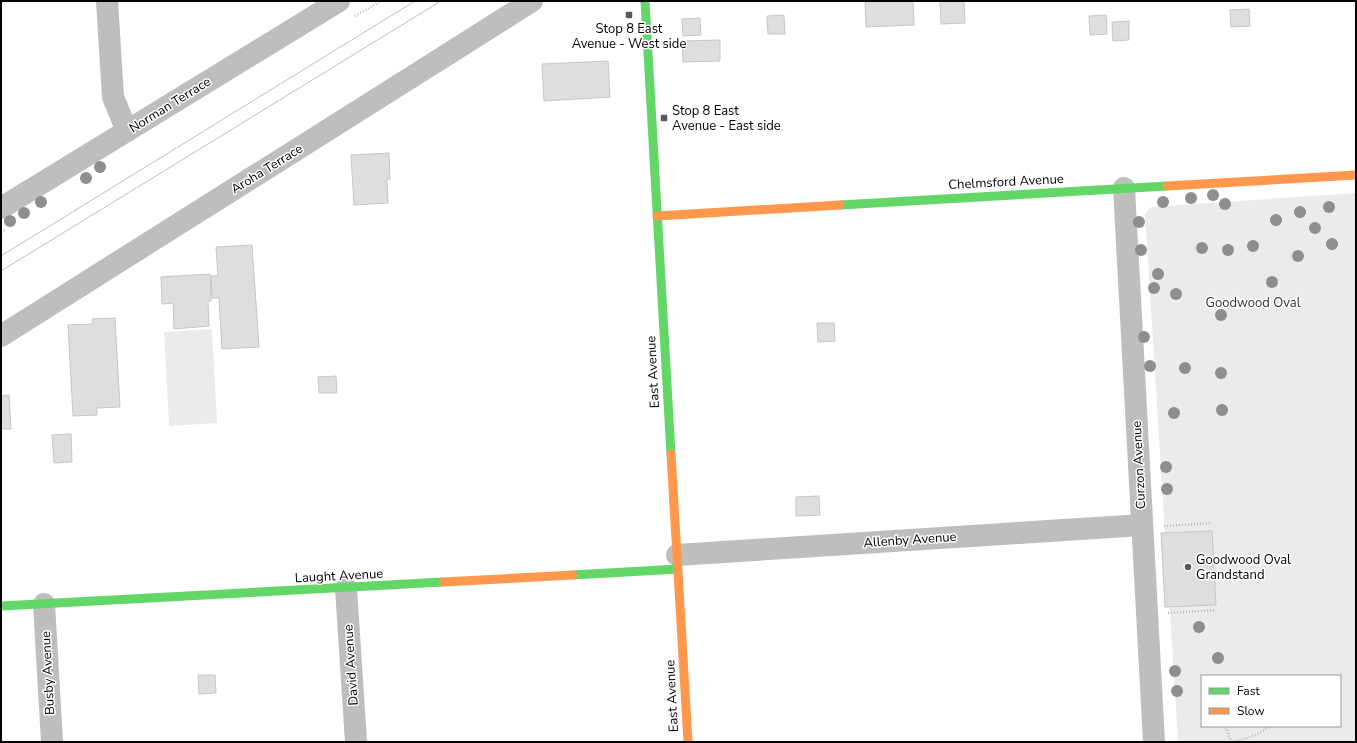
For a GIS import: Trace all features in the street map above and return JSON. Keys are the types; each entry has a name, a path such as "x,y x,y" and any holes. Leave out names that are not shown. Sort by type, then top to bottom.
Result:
{"street":[{"path":"108,1 113,97 127,131"},
{"name":"Norman Terrace","path":"1,208 339,1"},
{"name":"Aroha Terrace","path":"1,336 532,1"},
{"name":"East Avenue","path":"646,1 688,742"},
{"name":"Chelmsford Avenue","path":"657,216 1356,175"},
{"name":"Curzon Avenue","path":"1124,188 1154,742"},
{"name":"Allenby Avenue","path":"677,562 1142,527"},
{"name":"Laught Avenue","path":"1,606 346,588 677,562"},
{"name":"David Avenue","path":"346,588 356,742"},
{"name":"Busby Avenue","path":"44,604 52,742"}],"path":[{"path":"1142,527 1212,523"},
{"path":"1147,614 1216,610"},
{"path":"1225,729 1227,729 1232,742 1246,739 1268,727"}],"green space":[{"name":"Goodwood Oval","path":"1356,193 1356,742 1178,742 1145,214 1151,207"},
{"path":"212,329 217,423 169,426 164,332"}],"building":[{"path":"865,1 913,1 914,25 866,27"},
{"path":"940,1 964,1 965,23 941,24"},
{"path":"1249,9 1250,26 1231,27 1230,10"},
{"path":"784,15 785,34 768,34 767,16"},
{"path":"1106,15 1107,34 1090,35 1089,16"},
{"path":"700,18 701,35 683,36 682,19"},
{"path":"1129,21 1129,40 1113,41 1112,22"},
{"path":"720,40 720,61 683,62 682,41"},
{"path":"608,61 610,97 544,101 542,64"},
{"path":"389,153 390,179 387,179 388,203 354,205 351,155"},
{"path":"252,245 259,347 222,349 219,298 212,298 211,276 218,276 216,247"},
{"path":"210,274 211,301 208,301 209,326 174,329 173,303 162,304 161,277"},
{"path":"115,318 120,407 97,408 97,415 73,416 68,325 93,324 92,319"},
{"path":"817,323 834,323 835,341 818,342"},
{"path":"336,376 337,393 319,393 318,377"},
{"path":"9,395 11,429 1,429 1,396"},
{"path":"71,434 72,462 54,463 52,435"},
{"path":"819,496 820,515 796,516 796,497"},
{"name":"Goodwood Oval Grandstand","path":"1212,531 1216,605 1165,607 1161,533"},
{"path":"198,675 215,675 216,693 199,694"}],"tram line":[{"path":"1,256 415,1"},
{"path":"1,271 441,1"}],"traffic: fast":[{"path":"645,1 671,454"},
{"path":"840,205 1167,186"},
{"path":"573,575 678,569"},
{"path":"1,606 443,582"}],"traffic: slow":[{"path":"1167,186 1356,175"},
{"path":"657,216 840,205"},
{"path":"671,454 688,742"},
{"path":"443,582 573,575"}],"place":[{"name":"Stop 8 East Avenue - West side","path":"629,15"},
{"name":"Stop 8 East Avenue - East side","path":"664,118"},
{"name":"Goodwood Oval Grandstand","path":"1188,567"}]}
